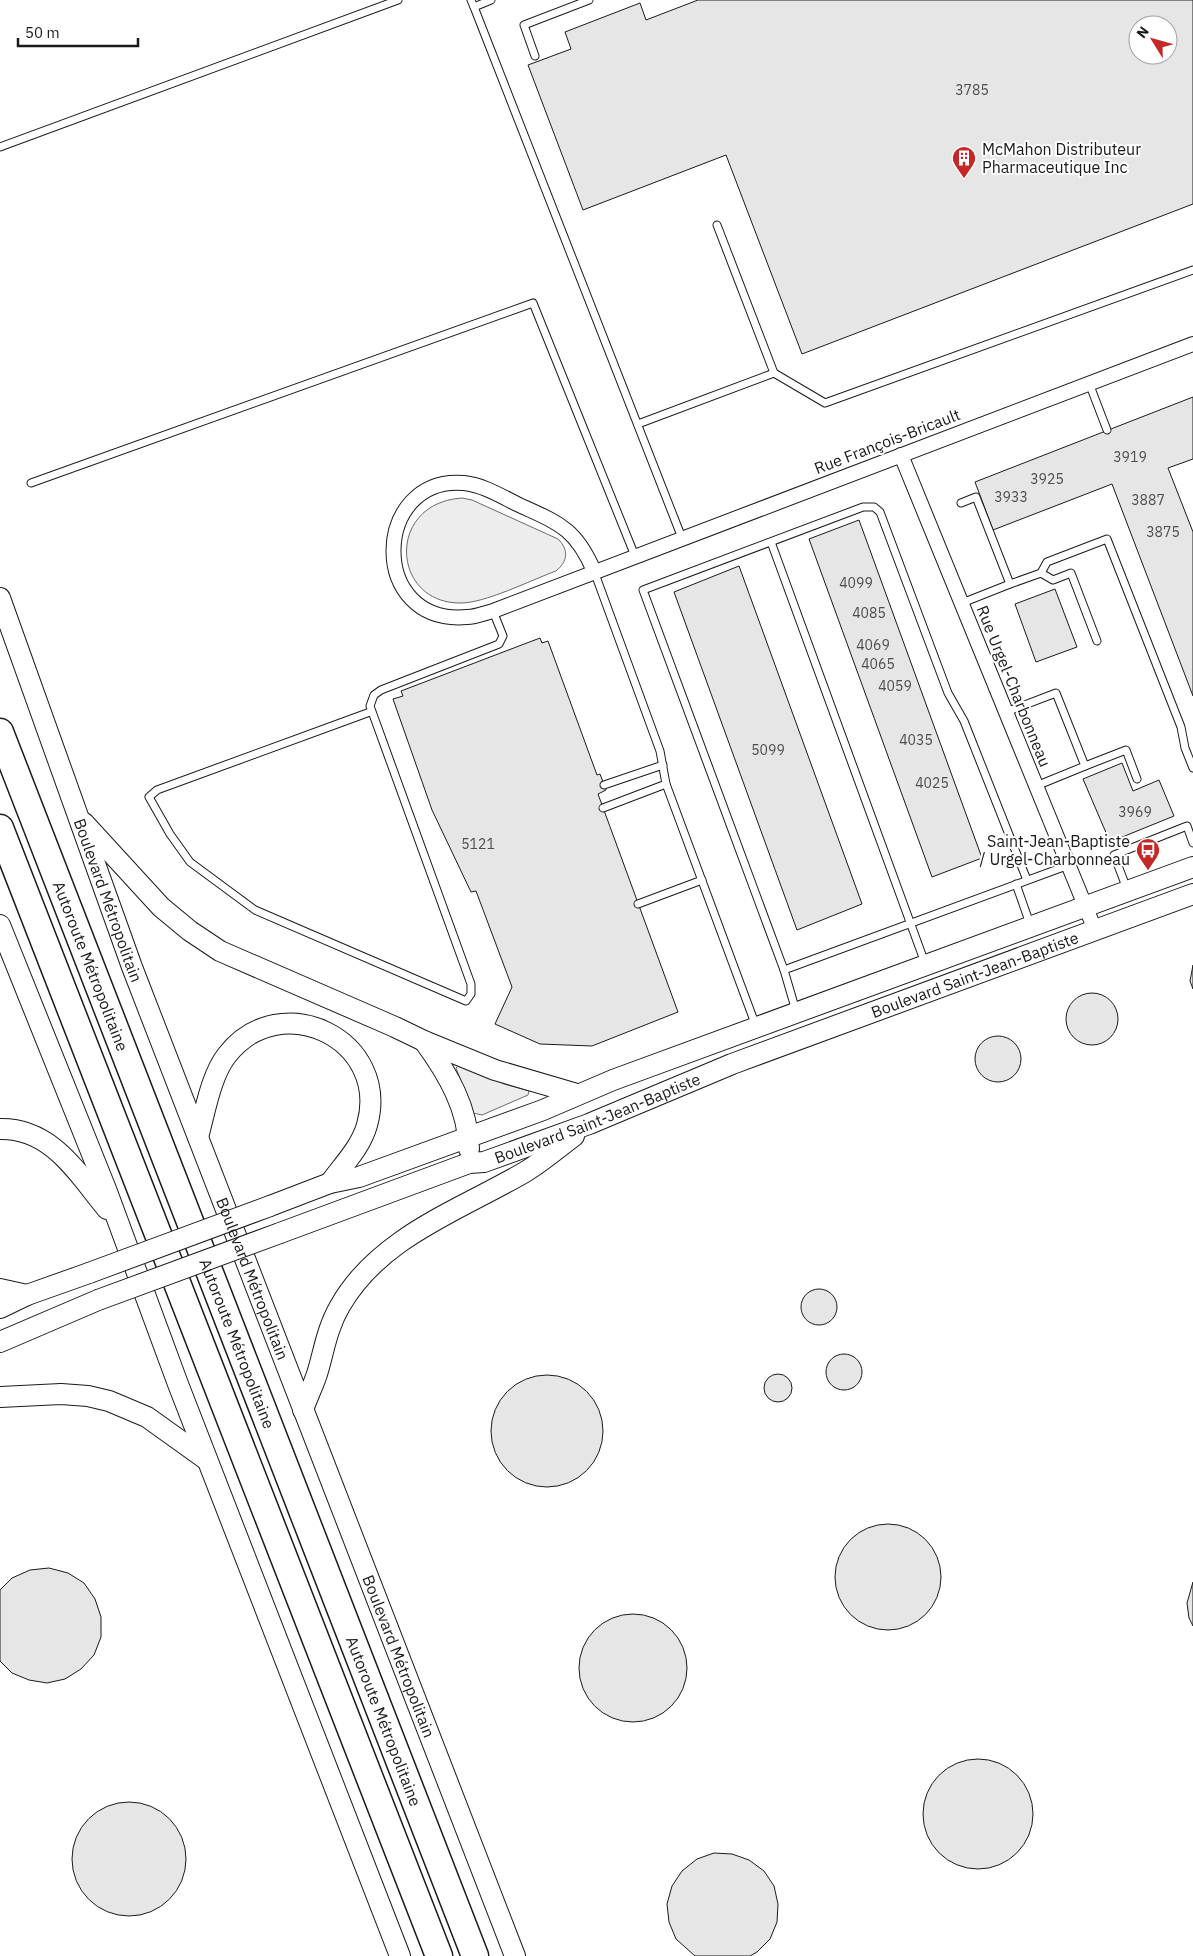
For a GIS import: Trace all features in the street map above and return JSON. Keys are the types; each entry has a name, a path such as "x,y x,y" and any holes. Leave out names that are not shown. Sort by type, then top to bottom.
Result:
{"highway":[{"name":"Autoroute Métropolitaine","path":"0,732 475,1956"},
{"name":"Autoroute Métropolitaine","path":"0,828 439,1956"}],"main road":[{"name":"Boulevard Métropolitain","path":"0,598 78,817 198,1137 515,1956"},
{"path":"78,817 161,907 205,942 237,960 396,1027 424,1041 507,1074 577,1094"},
{"name":"Boulevard Saint-Jean-Baptiste","path":"0,1308 27,1295 330,1183 359,1178 543,1110 577,1094 1193,867"},
{"name":"Boulevard Saint-Jean-Baptiste","path":"0,1342 98,1300 469,1164 484,1162 589,1124 724,1067 1193,894"},
{"path":"0,925 119,1224 207,1460 400,1956"},
{"path":"198,1137 216,1072 235,1046 252,1034 274,1025 295,1024 316,1027 335,1037 350,1051 363,1068 370,1094 370,1109 363,1136 330,1183"},
{"path":"424,1041 442,1066 453,1086 466,1121 469,1164"},
{"path":"303,1410 317,1374 331,1324 346,1295 366,1269 398,1244 433,1222 527,1170 589,1124"},
{"path":"0,1130 32,1134 53,1146 119,1224"},
{"path":"0,1289 27,1295"},
{"path":"0,1397 61,1394 88,1396 109,1401 146,1417 207,1460"}],"street":[{"name":"Rue François-Bricault","path":"594,572 577,540 566,528 486,489 464,483 451,483 422,494 400,518 392,543 393,567 403,589 427,610 446,616 470,617 493,611 1193,344"},
{"name":"Rue Urgel-Charbonneau","path":"901,455 1094,930"}],"lane":[{"path":"0,147 398,0"},
{"path":"491,0 472,3 682,538"},
{"path":"535,56 524,25 589,0"},
{"path":"717,225 774,373 825,403 1193,270"},
{"path":"31,482 533,303 635,556"},
{"path":"638,424 774,373"},
{"path":"1089,384 1107,430"},
{"path":"961,503 976,497 1010,584"},
{"path":"797,1014 784,970 643,590 863,507 874,507 880,512 948,693 964,721 1027,880"},
{"path":"962,604 1041,573 1047,562 1107,539 1181,727 1185,748 1193,768"},
{"path":"771,542 926,966"},
{"path":"594,572 660,751 666,784 757,1028"},
{"path":"1041,573 1053,580 1071,573 1097,641"},
{"path":"370,712 157,790 149,797 170,834 190,862 255,910 466,1002 471,994 471,984 370,712 372,699 378,691 498,644 503,636 493,611"},
{"path":"1006,712 1056,693 1085,766"},
{"path":"1036,786 1126,750 1137,779"},
{"path":"604,786 663,765"},
{"path":"603,808 666,784"},
{"path":"1128,891 1114,855 1187,826 1193,843"},
{"path":"784,970 1069,865"},
{"path":"638,904 702,880"},
{"path":"1016,884 1031,927"}],"shaded area":[{"path":"462,498 472,500 558,539 564,547 566,555 563,563 556,571 481,600 459,603 436,598 420,587 410,571 406,552 410,533 420,516 437,504"},
{"path":"459,1065 504,1084 529,1091 528,1095 482,1115 473,1113 456,1068"}],"building":[{"name":"McMahon Distributeur Pharmaceutique Inc","path":"698,0 1193,0 1193,204 802,354 726,155 583,210 528,65 571,49 565,32 640,3 646,20"},
{"path":"1193,397 1193,459 1168,468 1193,532 1193,696 1112,484 993,530 975,482"},
{"path":"859,520 982,858 932,877 809,539"},
{"path":"739,566 862,904 797,930 674,592"},
{"path":"1055,589 1077,647 1036,662 1015,604"},
{"path":"540,638 542,643 548,641 597,775 600,774 606,790 598,794 678,1012 592,1046 540,1044 495,1024 512,987 476,891 471,892 432,810 393,699 403,696 401,691"},
{"path":"1122,763 1133,791 1159,780 1174,816 1110,842 1083,779"},
{"path":"1193,965 1193,989 1190,981"},
{"path":"1087,993 1097,993 1111,1000 1118,1014 1118,1024 1111,1038 1097,1045 1087,1045 1077,1041 1070,1034 1066,1024 1066,1014 1070,1004 1077,997"},
{"path":"998,1036 1011,1040 1017,1046 1021,1059 1017,1072 1011,1078 998,1082 985,1078 979,1072 975,1059 979,1046 985,1040"},
{"path":"819,1289 826,1290 832,1294 836,1300 836,1314 832,1320 826,1324 819,1325 812,1324 806,1320 802,1314 801,1307 802,1300 806,1294 812,1290"},
{"path":"844,1354 851,1355 857,1359 861,1365 861,1379 857,1385 851,1389 844,1390 837,1389 831,1385 827,1379 826,1372 827,1365 831,1359 837,1355"},
{"path":"778,1374 788,1378 792,1388 788,1398 778,1402 768,1398 764,1388 768,1378"},
{"path":"547,1375 569,1379 587,1391 599,1409 603,1431 599,1453 587,1471 569,1483 547,1487 525,1483 507,1471 495,1453 491,1431 495,1409 507,1391 525,1379"},
{"path":"888,1524 908,1528 926,1539 937,1557 941,1577 937,1597 926,1615 908,1626 888,1630 868,1626 850,1615 839,1597 835,1577 839,1557 850,1539 868,1528"},
{"path":"49,1568 68,1573 84,1583 95,1599 101,1617 101,1637 94,1655 81,1669 65,1679 47,1683 29,1680 12,1673 0,1661 0,1590 12,1578 30,1570"},
{"path":"1193,1582 1193,1626 1189,1618 1187,1603"},
{"path":"633,1614 643,1615 663,1623 671,1630 678,1638 686,1658 686,1678 678,1698 671,1706 663,1713 643,1721 633,1722 623,1721 603,1713 595,1706 588,1698 580,1678 579,1668 580,1658 588,1638 595,1630 603,1623 623,1615"},
{"path":"978,1759 999,1763 1017,1775 1029,1793 1033,1814 1029,1835 1017,1853 999,1865 978,1869 957,1865 939,1853 927,1835 923,1814 927,1793 939,1775 957,1763"},
{"path":"129,1802 151,1807 169,1819 181,1837 186,1859 181,1881 169,1899 151,1911 129,1916 107,1911 89,1899 77,1881 72,1859 77,1837 89,1819 107,1807"},
{"path":"714,1853 732,1854 749,1860 764,1871 774,1886 778,1904 777,1922 770,1939 750,1956 695,1956 676,1939 669,1922 667,1904 672,1886 682,1871 697,1859"}],"place":[{"name":"McMahon Distributeur Pharmaceutique Inc","path":"964,179"},
{"name":"Saint-Jean-Baptiste / Urgel-Charbonneau","path":"1148,871"}]}
